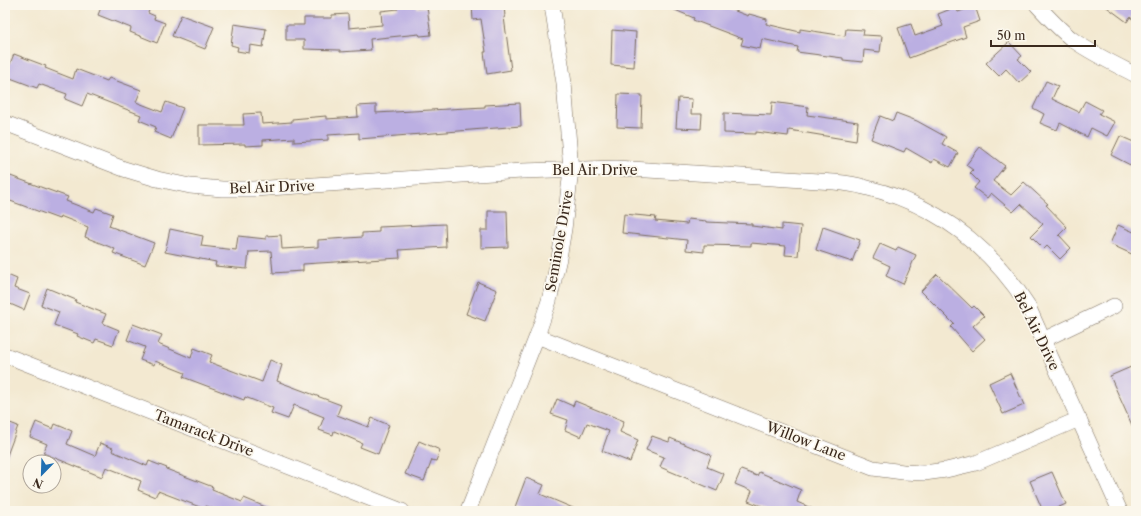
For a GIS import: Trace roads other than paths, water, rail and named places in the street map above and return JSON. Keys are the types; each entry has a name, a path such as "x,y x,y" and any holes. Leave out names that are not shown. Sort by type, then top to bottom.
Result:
{"street":[{"name":"Seminole Drive","path":"468,511 537,336 549,300 564,229 571,170 564,83 552,5"},
{"path":"1037,5 1072,39 1098,56 1136,75"},
{"name":"Bel Air Drive","path":"5,123 124,169 170,182 190,186 222,189 254,189 522,171 616,168 834,182 864,186 892,194 921,207 953,225 990,256 1023,298 1120,511"},
{"path":"1043,340 1114,306"},
{"name":"Willow Lane","path":"537,336 866,465 881,469 903,472 924,472 946,470 976,463 1079,419"},
{"name":"Tamarack Drive","path":"5,355 402,511"}]}
